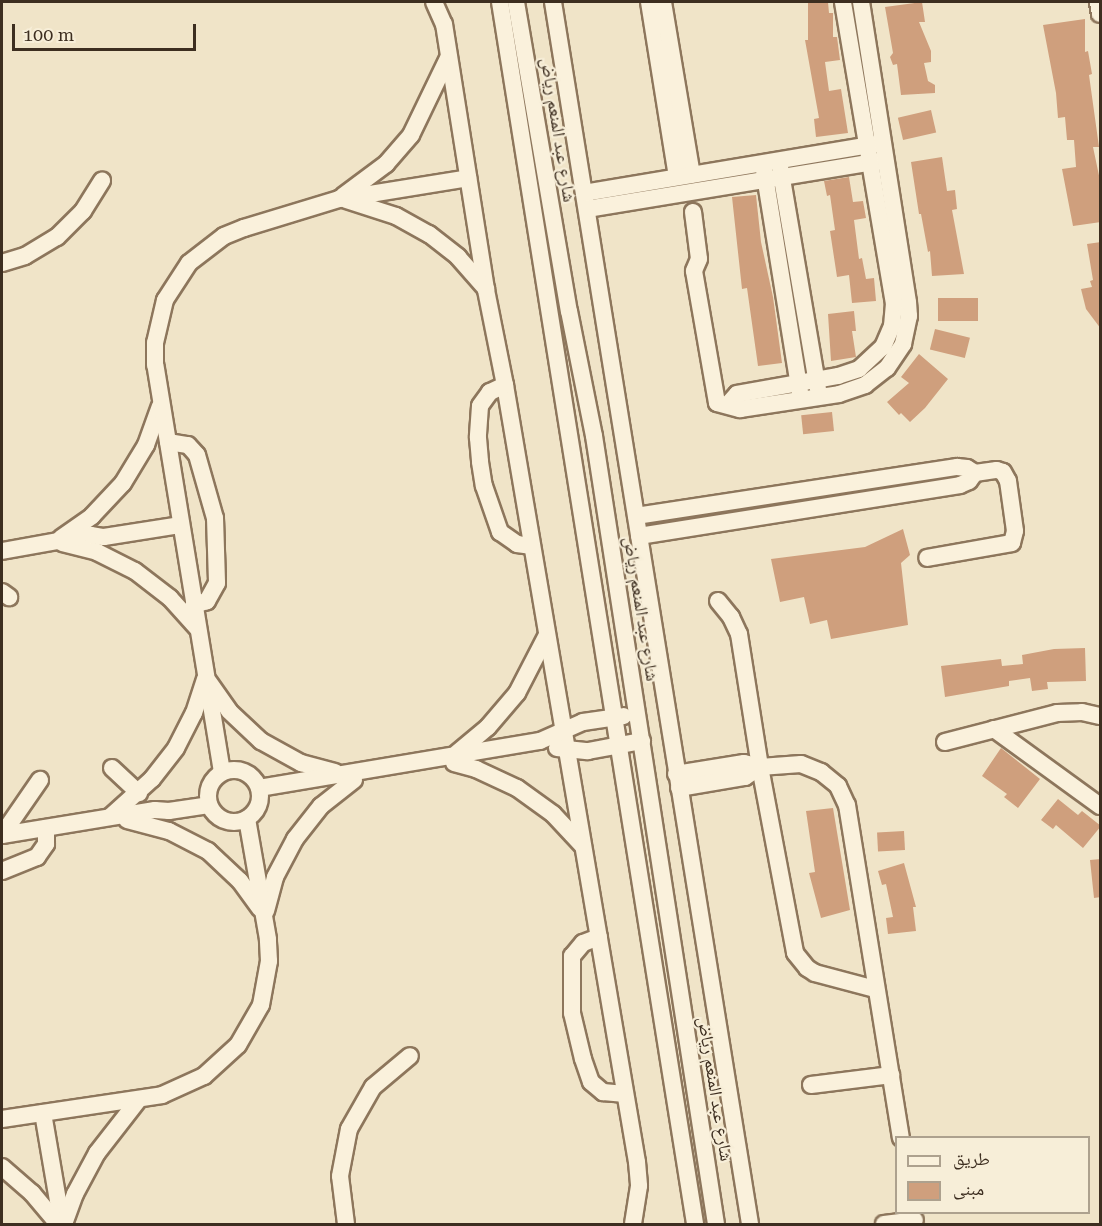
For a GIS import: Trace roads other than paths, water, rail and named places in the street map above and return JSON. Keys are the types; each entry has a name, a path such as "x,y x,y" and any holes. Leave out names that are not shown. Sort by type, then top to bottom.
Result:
{"street":[{"path":"434,2 444,24 486,290 505,385 625,1094 639,1186 633,1224"},
{"name":"شارع عبد المنعم رياض","path":"500,2 695,1224"},
{"name":"شارع عبد المنعم رياض","path":"516,2 569,311 594,436 716,1224"},
{"path":"553,2 750,1224"},
{"path":"649,2 684,176"},
{"path":"663,2 684,176"},
{"path":"693,212 699,260 694,271 715,399 718,404 728,404 737,394 800,391 819,397 852,391 877,378 896,356 907,330 908,302 843,2"},
{"path":"800,391 816,380 848,374 868,363 883,347 892,326 894,304 861,2"},
{"path":"1098,2 1101,14"},
{"path":"339,199 386,164 411,135 430,102 448,58"},
{"path":"586,201 877,153"},
{"path":"586,201 684,176 772,170"},
{"path":"772,170 819,397"},
{"path":"772,170 800,391"},
{"path":"222,772 155,365 158,321 170,291 189,263 224,236 244,228 339,199 468,178"},
{"path":"2,262 25,256 57,237 83,212 102,180"},
{"path":"339,199 396,216 429,234 458,257 486,290"},
{"path":"505,385 490,392 480,406 478,438 484,486 500,532 517,544 532,546"},
{"path":"55,542 92,516 123,483 146,445 161,402"},
{"path":"168,442 188,445 197,454 215,518 217,583 207,601 194,606"},
{"path":"636,516 957,467 967,468 975,473 997,470 1007,477 1014,540 1008,546 927,558"},
{"path":"639,536 960,485 969,481 975,473"},
{"path":"7,547 55,542 91,535 104,537 181,521"},
{"path":"55,542 97,552 135,572 170,597 198,630"},
{"path":"718,601 731,617 738,634 795,953 807,968 815,973 875,989"},
{"path":"454,759 488,727 510,702 529,674 547,634"},
{"path":"206,676 229,711 261,741 301,763 350,776"},
{"path":"108,818 139,793 165,764 186,731 206,676"},
{"path":"945,742 1057,712 1082,712 1101,716"},
{"path":"259,791 454,759 540,741 593,719 638,714"},
{"path":"994,729 1101,806"},
{"path":"454,759 541,749 588,751 642,741"},
{"path":"454,759 517,788 553,814 584,848"},
{"path":"677,781 744,763 760,767 790,764 812,767 830,778 843,795 847,805 875,989 901,1136"},
{"path":"112,768 139,793"},
{"path":"244,771 250,775 259,791 255,811 240,822 225,821 213,812 208,801 211,782 222,772 244,771"},
{"path":"264,917 275,876 295,839 321,806 350,776"},
{"path":"2,835 40,780"},
{"path":"2,835 155,810 168,803 208,801"},
{"path":"108,818 128,820 169,831 208,851 240,881 264,917"},
{"path":"2,1119 139,1099 184,1087 204,1076 238,1045 261,1005 267,982 269,950 247,819"},
{"path":"2,870 37,857 46,844 45,828"},
{"path":"599,937 583,943 572,956 572,1012 591,1082 603,1092 625,1094"},
{"path":"346,1224 340,1176 349,1129 373,1087 410,1056"},
{"path":"811,1085 891,1075"},
{"path":"61,1224 97,1154 139,1099"},
{"path":"43,1113 61,1224"},
{"path":"2,1167 32,1193 61,1224"},
{"path":"884,1224 915,1219"}]}
